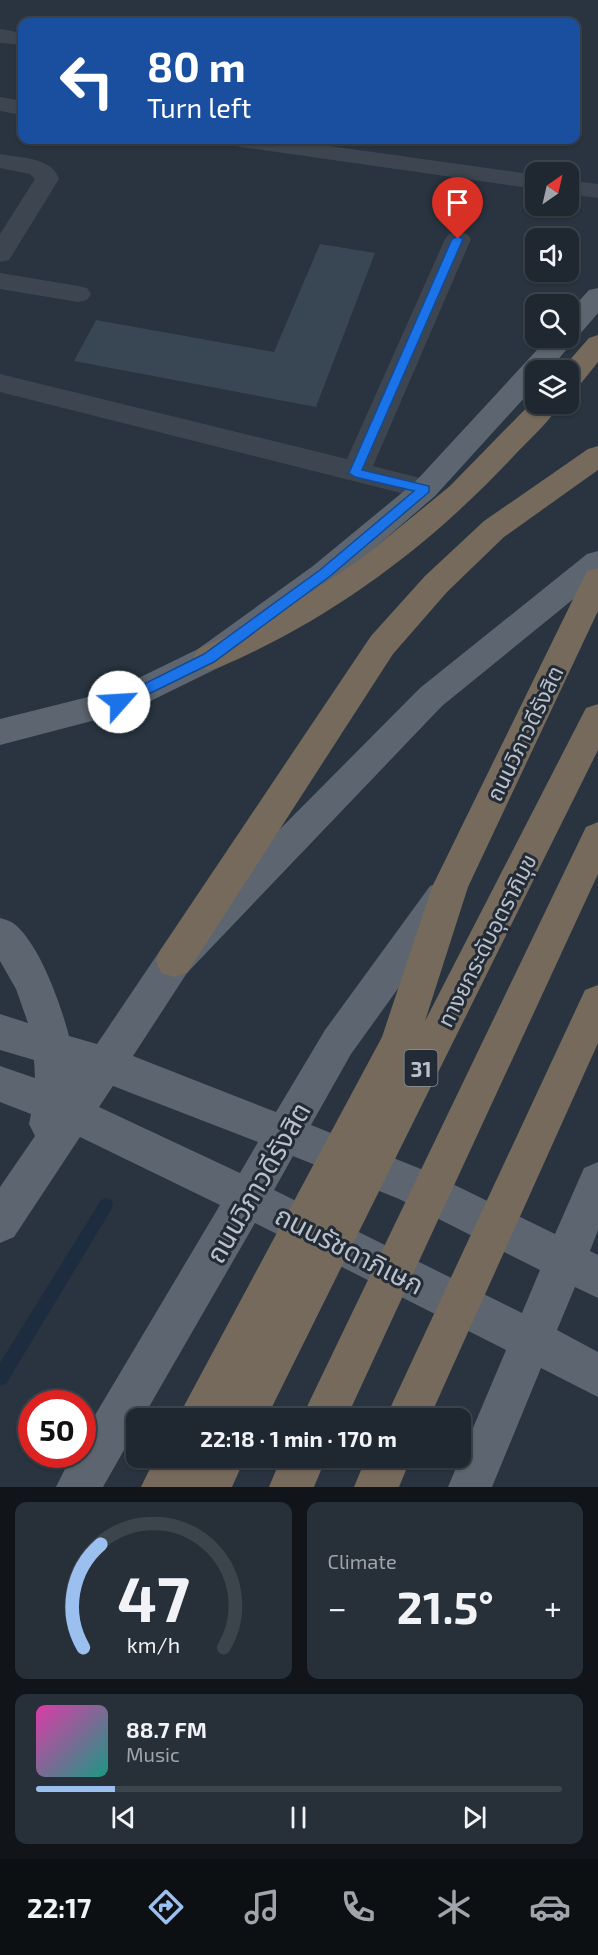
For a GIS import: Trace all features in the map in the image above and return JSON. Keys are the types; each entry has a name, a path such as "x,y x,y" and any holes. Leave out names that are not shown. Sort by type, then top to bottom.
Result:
{"highway":[{"path":"579,367 598,344"},
{"path":"209,658 252,642 289,622 403,541 461,493 536,414"},
{"path":"174,961 382,645 436,584 494,529 598,456"},
{"name":"ถนนวิภาวดีรังสิต","path":"205,1408 399,1043 450,886 598,579"},
{"name":"ทางยกระดับอุตราภิมุข","path":"249,1408 598,717"},
{"path":"328,1408 598,837"},
{"path":"412,1408 598,1002"},
{"path":"163,1487 173,1468"},
{"path":"209,1487 219,1468"},
{"path":"291,1487 300,1468"},
{"path":"376,1487 385,1468"}],"main road":[{"path":"579,318 598,296"},
{"path":"0,732 119,702 209,658 324,574 424,489 554,348"},
{"path":"0,1223 174,961 431,697 598,562"},
{"name":"ถนนวิภาวดีรังสิต","path":"78,1487 338,1042 450,886"},
{"path":"0,934 30,979 49,1026 54,1073 46,1156"},
{"path":"0,1032 137,1075 401,1180 595,1275"},
{"name":"ถนนรัชดาภิเษก","path":"0,1084 32,1095 184,1166 559,1354 598,1376"},
{"path":"470,1487 598,1182"}],"street":[{"path":"0,36 18,38"},
{"path":"0,104 18,107"},
{"path":"269,144 525,180"},
{"path":"0,161 37,168 45,172 47,179 0,255"},
{"path":"579,188 598,191"},
{"path":"355,473 458,239"},
{"path":"0,281 78,294"},
{"path":"0,383 424,489"}],"building":[{"path":"320,244 375,253 316,407 74,361 96,320 274,352"}],"waterway":[{"path":"0,1378 106,1205"}],"route":[{"path":"119,702 209,658 324,574 424,489 355,473 458,239"}]}
